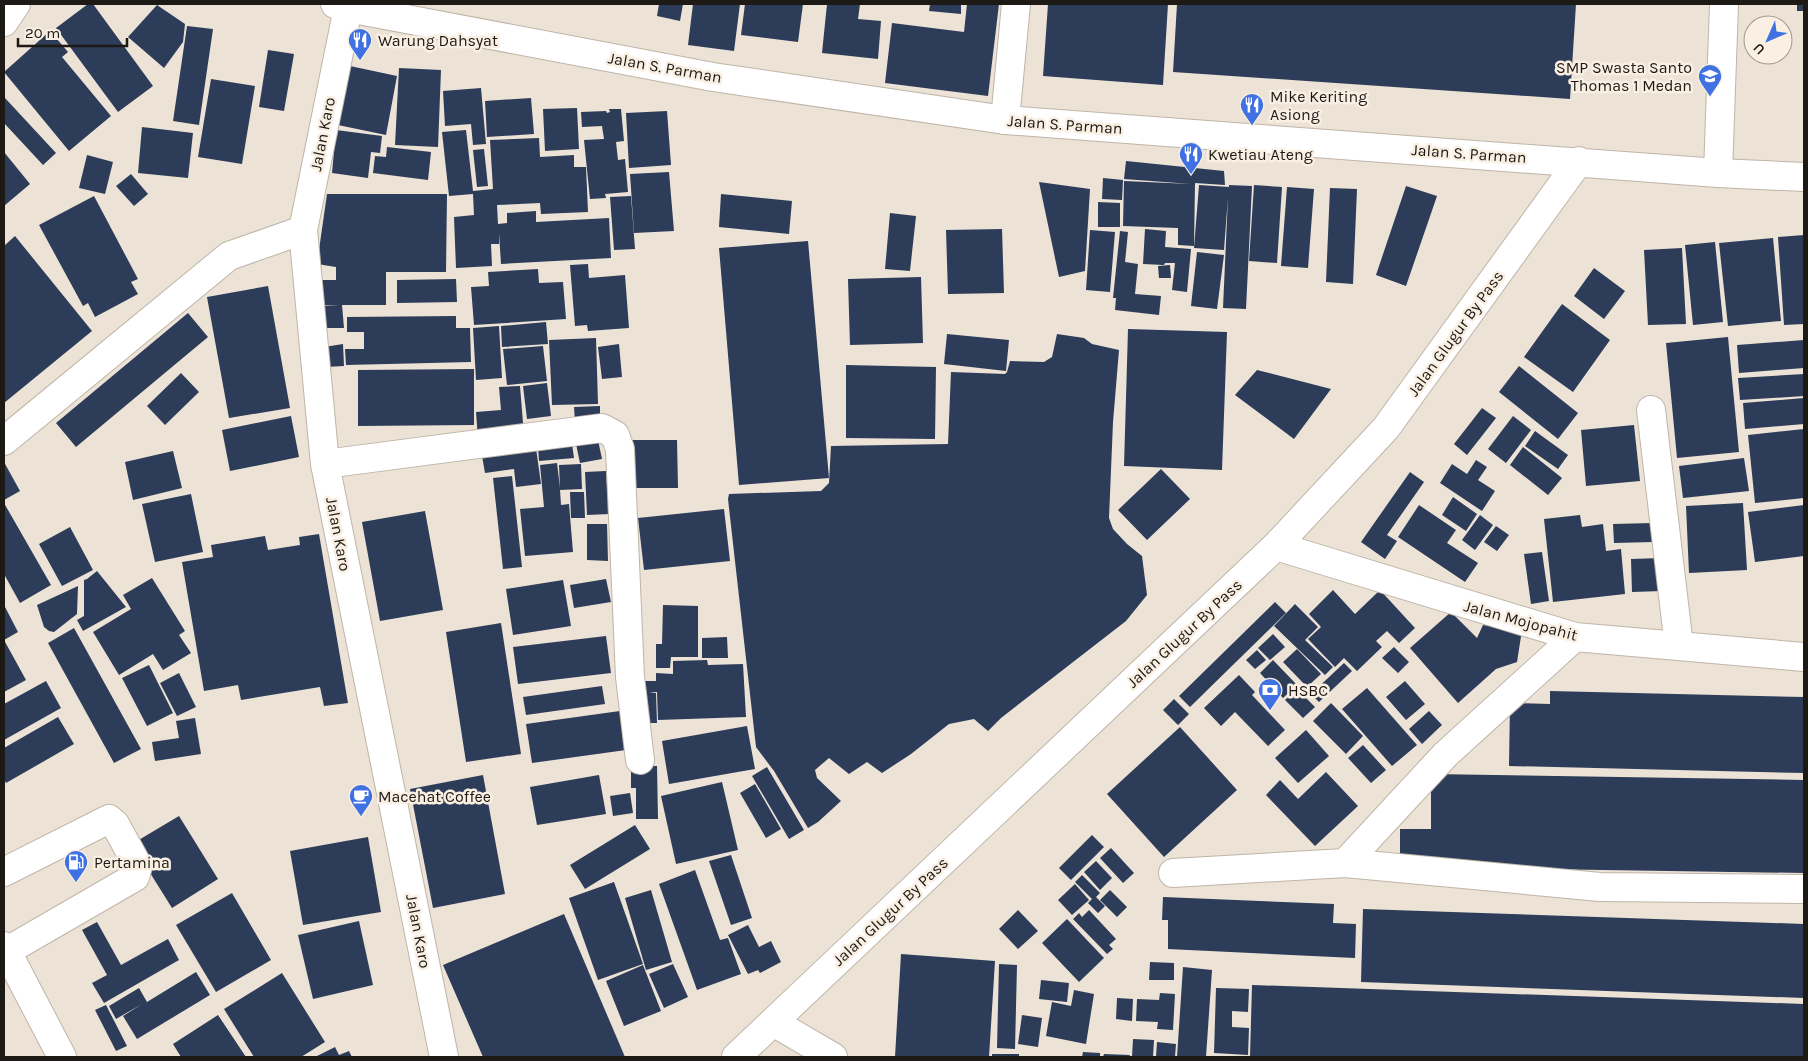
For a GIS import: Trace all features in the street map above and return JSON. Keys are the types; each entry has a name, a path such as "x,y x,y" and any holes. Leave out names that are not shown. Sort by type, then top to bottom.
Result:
{"street":[{"path":"4,22 16,4"},
{"path":"1005,120 1016,4"},
{"path":"1718,173 1724,4"},
{"name":"Jalan S. Parman","path":"341,6 713,77 1005,120 1579,161 1718,173 1804,177"},
{"name":"Jalan Karo","path":"341,6 303,230 325,464 444,1057"},
{"name":"Jalan Glugur By Pass","path":"736,1057 1276,546 1386,428 1579,161"},
{"path":"4,441 229,256 303,230"},
{"path":"1651,410 1679,646"},
{"path":"325,464 602,428 615,435 620,449 630,677 640,760"},
{"name":"Jalan Mojopahit","path":"1276,546 1575,637 1804,657"},
{"path":"1344,863 1446,754 1575,637"},
{"path":"4,872 109,819 115,824 138,866 135,878 5,948 62,1057"},
{"path":"1173,873 1344,863 1600,887 1804,889"},
{"path":"773,1022 832,1057"}],"building":[{"path":"88,4 93,4 153,86 118,112 56,28"},
{"path":"659,4 683,4 680,21 657,16"},
{"path":"693,4 740,4 734,51 688,45"},
{"path":"745,4 803,4 798,42 741,35"},
{"path":"827,4 860,4 858,19 881,21 878,59 822,53"},
{"path":"930,4 961,4 961,14 929,11"},
{"path":"967,4 999,4 988,96 885,83 892,23 964,32"},
{"path":"1048,4 1168,4 1163,85 1043,76"},
{"path":"1177,4 1576,4 1570,99 1173,72"},
{"path":"1797,4 1804,4 1804,11 1797,11"},
{"path":"157,5 185,24 183,42 164,68 128,37"},
{"path":"187,26 213,29 199,125 173,121"},
{"path":"50,31 68,52 62,57 111,116 69,151 4,72"},
{"path":"268,50 294,54 284,111 259,107"},
{"path":"350,66 397,76 386,135 338,125"},
{"path":"399,68 441,70 438,147 395,145"},
{"path":"211,79 255,86 242,164 198,157"},
{"path":"481,88 486,144 473,145 471,124 445,126 443,91"},
{"path":"5,98 56,153 43,165 4,123"},
{"path":"531,98 534,134 487,137 485,101"},
{"path":"577,108 579,149 545,151 543,109"},
{"path":"609,109 621,109 624,141 616,142 618,160 625,159 628,192 605,194 606,198 590,199 584,140 604,139 602,126 582,127 581,112 606,111 607,113 610,112"},
{"path":"667,111 671,165 629,168 626,113"},
{"path":"142,127 193,133 188,178 138,173"},
{"path":"336,130 382,136 380,153 371,152 368,178 332,173"},
{"path":"466,130 473,191 493,189 490,140 539,138 540,157 574,155 574,167 586,167 588,212 541,214 540,203 497,205 498,224 507,223 507,213 536,211 536,222 609,218 611,258 501,264 499,233 499,244 491,244 492,266 456,268 454,217 474,215 473,194 449,196 442,132"},
{"path":"387,147 431,152 428,180 373,173 375,156 386,157"},
{"path":"484,149 488,186 477,187 473,150"},
{"path":"4,152 30,184 4,206"},
{"path":"87,155 113,162 105,194 79,188"},
{"path":"1126,161 1224,171 1225,185 1195,183 1194,246 1178,245 1178,228 1123,226 1124,181 1191,184 1124,179"},
{"path":"669,172 674,231 634,233 630,174"},
{"path":"131,174 148,194 134,206 116,186"},
{"path":"1103,178 1123,180 1122,200 1102,199"},
{"path":"1039,182 1090,189 1085,271 1059,277"},
{"path":"1199,185 1252,186 1246,309 1223,308 1228,197 1224,250 1194,248"},
{"path":"1254,185 1282,187 1277,263 1249,261"},
{"path":"1406,186 1437,196 1406,286 1376,275"},
{"path":"1287,187 1314,189 1308,268 1281,266"},
{"path":"1330,188 1357,189 1353,284 1326,282"},
{"path":"327,194 447,194 446,272 386,272 386,305 342,305 344,328 319,328 319,306 339,306 318,305 316,280 336,280 336,267 317,264"},
{"path":"721,194 792,201 789,234 719,227"},
{"path":"94,196 138,279 131,282 138,294 95,317 88,303 83,306 39,225"},
{"path":"631,196 635,249 614,250 610,197"},
{"path":"1098,202 1120,203 1120,227 1098,227"},
{"path":"890,213 916,216 910,271 885,269"},
{"path":"1002,229 1004,293 948,294 946,230"},
{"path":"1145,229 1166,231 1165,247 1191,249 1187,292 1172,290 1175,263 1165,263 1164,265 1143,264"},
{"path":"1090,230 1115,232 1110,292 1086,290"},
{"path":"1120,231 1128,232 1125,262 1138,264 1135,294 1161,296 1159,315 1115,310 1116,298 1113,298"},
{"path":"1804,235 1804,324 1784,325 1778,237"},
{"path":"15,236 92,331 4,403 4,246"},
{"path":"1773,238 1781,321 1728,326 1719,243"},
{"path":"808,241 829,478 739,485 719,248"},
{"path":"1715,242 1723,322 1693,325 1685,245"},
{"path":"1682,248 1686,324 1648,325 1644,250"},
{"path":"1197,252 1224,255 1217,309 1191,306"},
{"path":"588,264 589,278 625,275 629,328 588,331 587,325 575,326 570,265"},
{"path":"1170,265 1171,278 1159,278 1158,266"},
{"path":"1594,268 1625,291 1604,319 1574,296"},
{"path":"538,269 539,283 563,282 566,319 474,325 471,287 489,286 488,272"},
{"path":"921,277 923,343 850,345 848,279"},
{"path":"456,279 457,302 397,303 397,280"},
{"path":"268,286 290,408 229,418 207,297"},
{"path":"1562,304 1610,340 1573,392 1524,357"},
{"path":"188,313 208,337 76,447 56,423"},
{"path":"456,316 456,328 470,328 471,362 346,365 345,349 364,349 364,332 347,332 347,317"},
{"path":"546,322 548,344 502,347 501,326"},
{"path":"499,326 502,378 476,380 473,328"},
{"path":"1128,329 1227,332 1222,470 1124,466"},
{"path":"947,334 1009,340 1006,371 944,364"},
{"path":"1057,334 1084,338 1092,344 1119,350 1113,422 1109,518 1113,529 1142,556 1147,595 1126,621 1001,718 988,731 974,719 949,724 911,754 882,773 867,762 849,774 829,758 815,770 817,778 841,801 818,822 808,828 774,771 756,747 728,499 729,494 821,491 829,483 831,446 948,444 951,372 1005,374 1010,361 1044,362 1052,357"},
{"path":"1728,337 1739,452 1677,458 1666,343"},
{"path":"596,338 598,404 552,405 549,340"},
{"path":"1804,340 1804,368 1739,373 1737,345"},
{"path":"343,344 344,366 326,367 324,347"},
{"path":"619,344 622,377 602,379 598,347"},
{"path":"543,346 547,381 507,385 503,349"},
{"path":"846,365 936,367 935,439 846,438"},
{"path":"1519,366 1578,413 1558,439 1499,392"},
{"path":"474,369 474,425 358,426 358,370"},
{"path":"1257,370 1331,389 1294,439 1235,395"},
{"path":"181,373 199,392 165,425 147,406"},
{"path":"1804,374 1804,396 1740,400 1738,378"},
{"path":"547,383 551,416 527,419 523,386"},
{"path":"520,386 524,435 478,439 476,412 501,410 499,387"},
{"path":"1804,398 1804,424 1745,429 1743,403"},
{"path":"600,406 600,421 575,422 574,407"},
{"path":"1482,408 1496,418 1467,455 1454,444"},
{"path":"291,416 299,457 230,471 222,430"},
{"path":"1513,416 1531,430 1506,463 1488,449"},
{"path":"1634,425 1640,481 1586,486 1581,430"},
{"path":"1804,429 1804,498 1755,503 1748,435"},
{"path":"1535,431 1568,455 1558,469 1525,446"},
{"path":"598,440 602,459 580,463 576,444"},
{"path":"631,440 677,440 678,488 631,488"},
{"path":"572,444 574,458 539,461 538,448"},
{"path":"1523,447 1562,478 1548,495 1510,465"},
{"path":"536,448 541,484 516,487 514,469 485,473 482,456"},
{"path":"173,451 182,488 133,500 125,462"},
{"path":"1744,458 1749,491 1683,498 1679,466"},
{"path":"1476,460 1487,467 1478,480 1495,491 1482,511 1440,483 1452,464 1467,474"},
{"path":"4,462 20,491 4,500"},
{"path":"557,463 560,488 559,465 581,464 582,489 560,490 561,505 569,504 573,552 525,556 520,509 544,507 540,465"},
{"path":"1161,469 1190,499 1147,540 1118,510"},
{"path":"606,471 609,514 587,515 585,472"},
{"path":"1410,472 1424,482 1387,535 1397,541 1385,559 1361,542"},
{"path":"512,476 522,567 503,569 493,478"},
{"path":"570,492 584,492 585,518 571,518"},
{"path":"191,494 203,552 155,562 142,504"},
{"path":"1453,497 1477,514 1466,531 1442,515"},
{"path":"4,503 51,585 20,603 4,574"},
{"path":"1743,503 1747,570 1689,573 1686,506"},
{"path":"1419,505 1456,530 1447,543 1478,563 1465,582 1398,537"},
{"path":"1804,505 1804,556 1755,562 1748,512"},
{"path":"724,509 730,561 644,570 638,518"},
{"path":"425,511 443,610 380,621 362,522"},
{"path":"1480,515 1493,525 1475,550 1462,540"},
{"path":"1580,515 1582,527 1603,524 1606,551 1621,549 1625,594 1553,602 1544,519"},
{"path":"1653,523 1653,542 1614,543 1613,524"},
{"path":"587,524 607,524 608,561 587,560"},
{"path":"1496,526 1509,535 1497,551 1484,542"},
{"path":"70,527 93,570 62,586 39,544"},
{"path":"319,534 348,703 324,706 320,687 241,700 238,685 204,691 182,562 213,557 211,545 265,536 268,550 300,545 299,537"},
{"path":"1542,552 1549,601 1531,604 1524,554"},
{"path":"1662,558 1663,591 1632,592 1631,559"},
{"path":"97,571 126,607 83,631 77,620 84,616 84,580"},
{"path":"152,578 185,631 179,635 191,653 163,670 153,654 119,675 93,632 131,609 123,595"},
{"path":"606,579 611,602 574,608 570,585"},
{"path":"563,580 571,626 513,635 506,589"},
{"path":"78,586 77,614 54,632 49,631 44,627 37,605"},
{"path":"1333,590 1355,614 1380,590 1415,628 1399,643 1387,631 1376,641 1382,647 1357,671 1344,658 1335,667 1308,639 1321,627 1309,614"},
{"path":"1275,602 1286,613 1190,707 1179,696"},
{"path":"1295,604 1318,627 1305,640 1333,667 1325,675 1274,626"},
{"path":"4,605 18,632 4,640"},
{"path":"663,605 698,606 698,657 671,657 670,668 656,668 656,644 662,644"},
{"path":"1451,612 1477,638 1483,625 1522,630 1517,662 1496,669 1458,703 1410,648"},
{"path":"501,623 521,754 466,762 446,632"},
{"path":"74,628 141,749 114,763 48,643"},
{"path":"1273,634 1285,647 1270,660 1258,648"},
{"path":"606,636 611,673 518,684 513,647"},
{"path":"727,637 728,658 702,658 702,638"},
{"path":"4,640 26,680 4,692"},
{"path":"1394,647 1409,662 1398,673 1382,658"},
{"path":"1297,649 1321,674 1307,687 1283,662"},
{"path":"1257,650 1266,660 1255,669 1246,660"},
{"path":"707,660 708,665 743,664 746,717 658,720 657,692 649,692 656,693 657,723 648,723 643,681 656,681 656,673 673,674 673,661"},
{"path":"1273,660 1297,685 1283,698 1260,673"},
{"path":"1344,663 1352,671 1319,702 1311,694"},
{"path":"149,665 173,713 147,726 122,678"},
{"path":"179,673 196,707 177,716 160,683"},
{"path":"1239,675 1255,692 1252,695 1285,730 1268,746 1235,712 1221,726 1204,708"},
{"path":"46,681 61,708 4,740 4,704"},
{"path":"1405,681 1425,704 1406,720 1386,697"},
{"path":"602,686 605,704 526,715 523,697"},
{"path":"1367,688 1417,745 1392,766 1342,709"},
{"path":"1297,689 1315,707 1303,718 1285,700"},
{"path":"1550,691 1804,697 1804,773 1509,766 1510,703 1550,704"},
{"path":"1174,699 1189,714 1178,725 1163,710"},
{"path":"1331,703 1363,736 1346,754 1313,721"},
{"path":"620,711 626,750 532,763 526,724"},
{"path":"1429,711 1442,725 1422,744 1409,729"},
{"path":"58,717 74,744 6,783 4,779 4,748"},
{"path":"195,718 201,754 155,761 152,742 179,738 176,721"},
{"path":"747,726 755,769 669,784 662,741"},
{"path":"1180,727 1237,790 1164,857 1107,794"},
{"path":"1306,730 1329,756 1298,783 1275,758"},
{"path":"1363,745 1386,770 1371,783 1348,758"},
{"path":"631,766 657,766 658,819 636,819 636,788 631,788"},
{"path":"767,767 804,830 789,839 752,776"},
{"path":"1326,772 1358,806 1315,846 1266,795 1280,780 1298,799"},
{"path":"1431,774 1804,780 1804,873 1400,867 1400,829 1431,829"},
{"path":"483,775 505,894 433,908 410,789"},
{"path":"599,775 606,814 537,825 530,787"},
{"path":"722,782 738,850 676,864 661,796"},
{"path":"755,784 781,829 766,838 740,793"},
{"path":"630,793 633,813 613,816 610,796"},
{"path":"179,816 218,879 172,908 132,844"},
{"path":"635,825 650,849 585,889 570,865"},
{"path":"1092,835 1104,847 1071,880 1059,868"},
{"path":"368,837 381,912 303,925 290,851"},
{"path":"1111,848 1134,873 1123,883 1100,858"},
{"path":"731,855 752,918 731,925 709,861"},
{"path":"1096,861 1112,878 1100,890 1084,872"},
{"path":"695,870 720,940 728,938 741,974 697,990 659,884"},
{"path":"1082,875 1100,893 1096,897 1105,906 1098,913 1088,903 1092,899 1075,882"},
{"path":"614,882 643,964 598,980 569,898"},
{"path":"1075,884 1089,900 1072,915 1058,900"},
{"path":"651,890 672,962 646,970 625,898"},
{"path":"1110,890 1127,907 1117,917 1100,900"},
{"path":"232,893 271,960 216,992 176,925"},
{"path":"1163,897 1334,904 1333,923 1356,924 1355,958 1168,949 1168,920 1162,920"},
{"path":"1363,909 1804,924 1804,998 1361,982"},
{"path":"1018,910 1038,931 1018,949 999,929"},
{"path":"1089,910 1116,939 1109,945 1113,949 1107,954 1073,919 1079,913 1082,917"},
{"path":"564,914 625,1057 483,1057 443,965"},
{"path":"1067,919 1104,958 1079,982 1042,943"},
{"path":"359,921 373,985 313,999 298,935"},
{"path":"97,922 121,965 168,939 179,960 104,1003 92,983 107,975 82,930"},
{"path":"748,925 759,947 771,941 781,962 760,973 758,970 748,974 728,935"},
{"path":"901,954 995,961 989,1057 895,1057"},
{"path":"1150,962 1174,963 1174,980 1149,980"},
{"path":"673,964 688,997 664,1008 649,974"},
{"path":"999,964 1017,965 1015,1049 997,1048"},
{"path":"643,965 661,1011 624,1026 606,981"},
{"path":"1183,967 1212,970 1206,1057 1177,1057"},
{"path":"196,972 210,995 137,1039 123,1016 142,1004 116,1019 109,1006 139,988 147,1002"},
{"path":"282,973 325,1042 301,1057 254,1057 224,1009"},
{"path":"1041,980 1069,983 1067,1002 1039,999"},
{"path":"1252,985 1804,1004 1804,1057 1250,1057"},
{"path":"1216,988 1249,989 1248,1012 1232,1011 1232,1027 1249,1028 1248,1055 1214,1053"},
{"path":"1074,990 1094,994 1086,1044 1046,1036 1052,1002 1071,1006"},
{"path":"1160,993 1175,994 1173,1030 1157,1029 1158,1022 1136,1021 1137,999 1159,1000"},
{"path":"1117,998 1133,999 1132,1021 1116,1019"},
{"path":"106,1005 127,1046 116,1051 95,1010"},
{"path":"218,1015 246,1057 181,1057 173,1044"},
{"path":"1022,1015 1042,1018 1038,1047 1018,1044"},
{"path":"1133,1039 1154,1040 1153,1057 1132,1057"},
{"path":"1157,1042 1176,1044 1175,1057 1156,1057"},
{"path":"335,1047 339,1055 349,1051 352,1057 315,1057"},
{"path":"1083,1052 1100,1053 1100,1057 1082,1057"},
{"path":"992,1054 1019,1054 1019,1057 992,1057"},
{"path":"1104,1054 1130,1055 1129,1057 1103,1057"}],"place":[{"name":"Warung Dahsyat","path":"360,61"},
{"name":"SMP Swasta Santo Thomas 1 Medan","path":"1710,97"},
{"name":"Mike Keriting Asiong","path":"1252,126"},
{"name":"Kwetiau Ateng","path":"1191,175"},
{"name":"HSBC","path":"1270,711"},
{"name":"Macehat Coffee","path":"361,817"},
{"name":"Pertamina","path":"76,883"}]}
